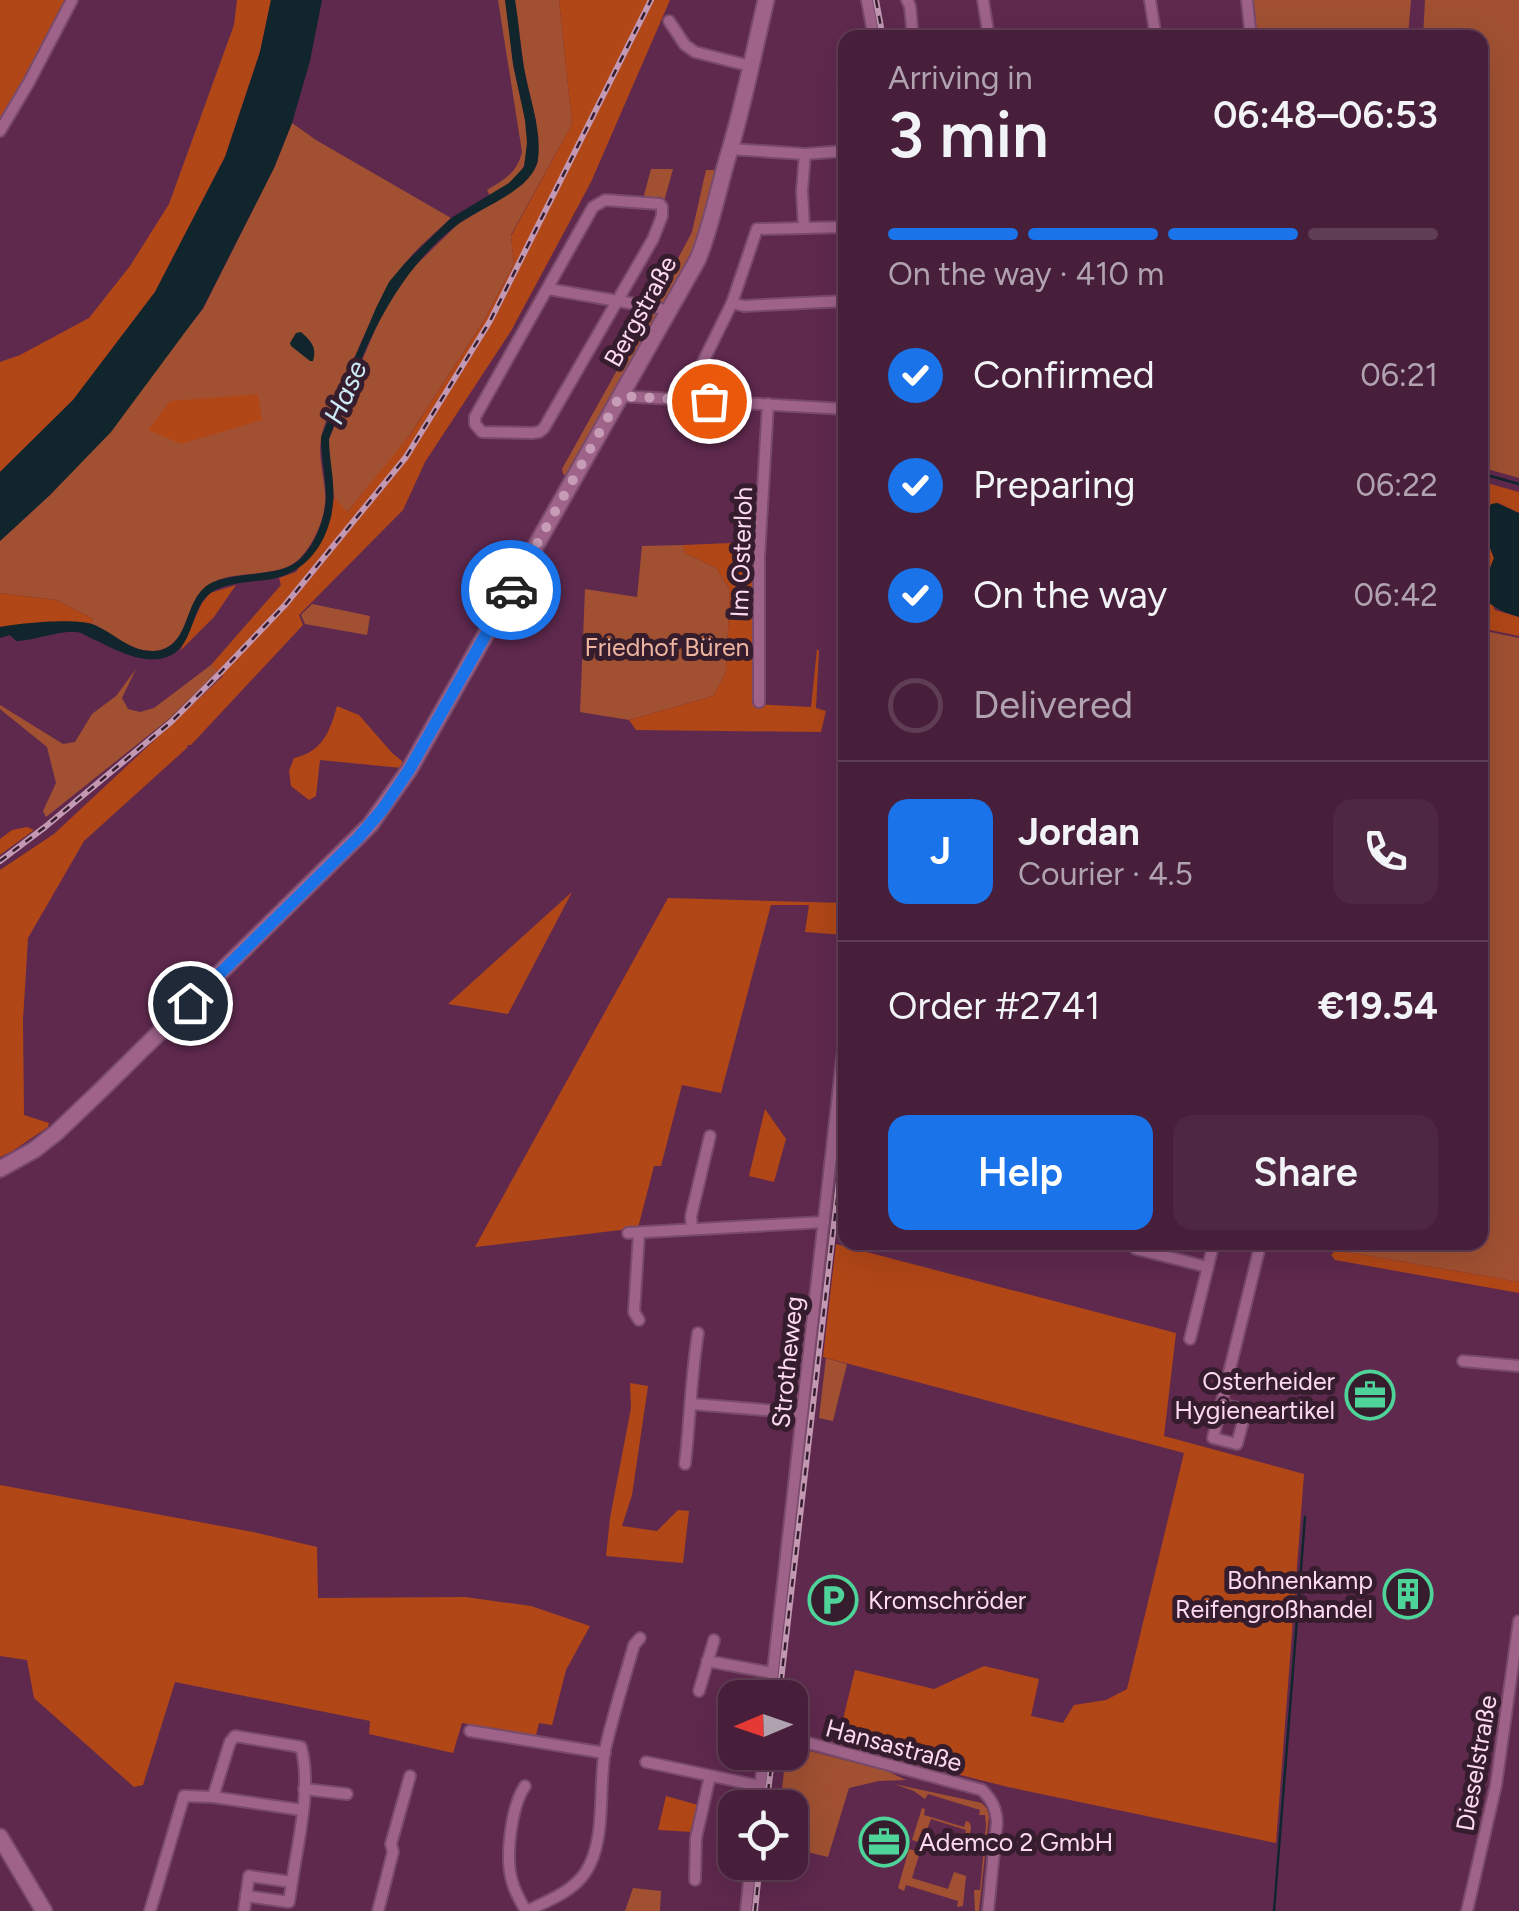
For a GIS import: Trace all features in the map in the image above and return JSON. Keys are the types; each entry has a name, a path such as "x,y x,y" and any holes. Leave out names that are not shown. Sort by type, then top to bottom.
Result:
{"street":[{"path":"0,131 72,0"},
{"name":"Bergstraße","path":"0,1169 56,1133 370,825 409,770 698,258 736,132 766,0"},
{"path":"868,0 873,30"},
{"path":"907,0 912,30"},
{"path":"983,0 988,30"},
{"path":"1150,0 1155,30"},
{"path":"1247,0 1250,30"},
{"path":"670,21 686,45 696,52 750,66"},
{"path":"730,150 838,152"},
{"path":"804,154 804,227"},
{"path":"606,200 660,204 658,229 617,301 540,432 477,429 475,417 593,207 606,200"},
{"path":"689,400 690,390 732,303 757,228 838,226"},
{"path":"548,289 668,312"},
{"path":"732,303 744,306 838,301"},
{"path":"620,396 838,409"},
{"name":"Im Osterloh","path":"759,702 759,557 768,404"},
{"name":"Strotheweg","path":"772,1680 838,1101"},
{"path":"692,1229 691,1216 710,1136"},
{"path":"639,1320 634,1312 634,1233 824,1222"},
{"path":"1136,1250 1208,1267"},
{"path":"1190,1338 1212,1250"},
{"path":"1222,1404 1259,1250"},
{"path":"684,1464 698,1333"},
{"path":"1463,1361 1519,1366"},
{"path":"692,1404 802,1413"},
{"name":"Dieselstraße","path":"1467,1911 1496,1785 1519,1621"},
{"path":"525,1786 518,1796 510,1867 526,1911 566,1891 587,1870 594,1854 605,1753 634,1644 640,1638"},
{"path":"699,1691 714,1640"},
{"path":"707,1661 773,1673"},
{"path":"470,1731 605,1753"},
{"path":"213,1797 235,1736 302,1746 304,1789 289,1902 246,1896"},
{"name":"Hansastraße","path":"808,1743 982,1790 996,1809 997,1822 988,1911"},
{"path":"646,1762 760,1786"},
{"path":"760,1790 762,1770"},
{"path":"378,1911 410,1776"},
{"path":"696,1880 696,1838 710,1776"},
{"path":"304,1789 347,1794"},
{"path":"150,1911 184,1796 302,1810"},
{"path":"0,1837 44,1911"},
{"path":"244,1911 249,1876 292,1882"},
{"path":"746,1911 749,1880"}],"green space":[{"path":"498,0 505,0 527,154 522,170 490,196 487,190 505,179 522,152"},
{"path":"515,0 559,0 572,124 511,235 514,264 483,322 401,448 346,513 334,497 329,439 383,311 413,268 457,225 523,184 538,162 536,121"},
{"path":"1253,0 1411,0 1409,30 1256,30"},
{"path":"1425,0 1519,0 1519,478 1488,469 1488,30 1423,30"},
{"path":"292,123 451,218 414,253 394,280 370,322 327,417 320,446 324,509 312,542 302,556 280,569 213,582 196,599 173,643 151,651 126,644 91,624 93,619 56,600 0,593 0,541 51,494 203,309 274,168"},
{"path":"651,169 673,169 664,201 643,199"},
{"path":"706,170 721,170 694,258 665,302 655,302 692,232"},
{"path":"650,311 659,316 570,477 563,474 562,469"},
{"name":"Friedhof Büren","path":"683,545 685,553 716,568 730,590 726,672 713,696 629,720 580,712 585,589 637,597 642,546"},
{"path":"312,604 370,616 367,635 305,624 301,615"},
{"path":"1488,632 1519,638 1519,1282 1336,1250 1488,1250"},
{"path":"211,665 218,671 169,719 46,817 43,811 56,783 47,747 0,705 63,744 75,742 92,714 116,696 136,669 122,698 128,709 140,712 154,708"},
{"path":"826,1358 847,1364 833,1421 819,1418"},
{"path":"808,1751 887,1771 906,1780 849,1788 828,1857 808,1852 808,1790 782,1790 784,1770 808,1770"},
{"path":"894,1784 982,1803 987,1809 979,1911 975,1911 974,1890 980,1890 985,1815 928,1794 925,1799"},
{"path":"922,1808 924,1815 964,1827 969,1822 969,1848 961,1846 966,1830 931,1819 922,1843 912,1840"},
{"path":"909,1849 920,1852 912,1878 948,1889 954,1872 966,1876 963,1906 957,1907 958,1901 906,1885 904,1891 898,1888"},
{"path":"633,1888 661,1891 660,1911 625,1911"}],"shaded area":[{"path":"0,0 72,0 0,131"},
{"path":"237,0 271,0 260,52 225,157 155,292 73,400 0,472 0,362 89,318 130,266 169,204 234,25"},
{"path":"559,0 670,0 591,182 511,331 425,462 403,510 299,615 303,625 191,745 84,841 28,938 23,1020 24,1115 49,1123 48,1127 0,1157 0,870 54,834 223,676 211,665 281,585 279,578 296,572 331,518 334,497 347,512 409,436 483,322 514,264 511,236 572,124"},
{"path":"258,394 262,420 181,444 148,430 170,401"},
{"path":"1488,483 1519,492 1519,513 1498,503 1488,514"},
{"path":"755,542 752,704 811,707 817,649 816,708 826,711 821,732 636,730 629,720 713,696 726,672 730,590 716,568 685,553 683,545"},
{"path":"1488,543 1494,558 1488,573"},
{"path":"236,585 214,617 180,651 210,593"},
{"path":"0,593 56,600 93,619 91,624 53,622 0,627"},
{"path":"1488,593 1495,610 1519,617 1519,636 1488,630"},
{"path":"337,706 359,715 402,761 402,768 320,760 316,796 309,800 291,786 289,771 294,758 312,751 323,740"},
{"path":"12,830 34,830 0,855 0,839"},
{"path":"572,892 508,1014 448,1004"},
{"path":"668,898 838,903 838,934 805,932 809,905 771,905 721,1093 682,1085 661,1166 654,1166 638,1228 475,1247"},
{"path":"765,1109 786,1139 774,1182 749,1176"},
{"path":"836,1244 838,1250 859,1250 1176,1333 1164,1436 1304,1474 1276,1843 1008,1787 837,1744 855,1670 934,1689 984,1666 1039,1679 1031,1716 1063,1723 1074,1705 1106,1700 1127,1689 1184,1453 823,1357"},
{"path":"1336,1250 1519,1282 1519,1293 1335,1260 1331,1255"},
{"path":"630,1383 648,1386 632,1495 622,1526 657,1531 678,1510 689,1511 683,1563 606,1556 631,1408"},
{"path":"0,1485 317,1547 318,1598 465,1597 531,1606 590,1626 566,1670 552,1725 539,1723 536,1735 462,1723 453,1753 369,1734 370,1721 175,1682 143,1785 134,1787 34,1698 27,1660 0,1656"},
{"path":"666,1796 698,1805 693,1832 658,1830"}],"water":[{"path":"271,0 322,0 310,61 274,168 203,308 111,432 0,541 0,472 73,400 155,292 225,157 260,52"},
{"name":"Hase","path":"505,0 515,0 537,125 538,159 527,180 457,225 433,246 394,295 352,380 329,439 333,501 328,528 316,551 285,575 233,584 212,592 199,608 182,647 164,658 135,657 78,632 23,641 10,635 0,638 0,627 72,621 92,624 137,648 165,648 180,635 197,596 209,584 283,569 306,553 325,507 321,437 389,282 451,218 509,183 524,167 525,120"},
{"path":"301,332 312,345 313,361 291,346 296,333"},
{"path":"1491,504 1519,513 1519,617 1496,608 1488,600 1488,575 1494,558 1488,542"}],"waterway":[{"path":"1488,475 1519,484"},
{"path":"1274,1911 1305,1517"}],"railway":[{"path":"0,861 171,722 285,605 406,457 490,321 651,0"},
{"path":"876,0 882,30"},
{"path":"781,1680 838,1189"},
{"path":"768,1790 771,1770"},
{"path":"755,1911 758,1880"}],"way so far":[{"path":"511,590 620,396 709,401"}],"place":[{"name":"Osterheider Hygieneartikel","path":"1370,1395"},
{"name":"Bohnenkamp Reifengroßhandel","path":"1408,1594"},
{"name":"Kromschröder","path":"833,1600"},
{"name":"Ademco 2 GmbH","path":"884,1842"}],"route":[{"path":"190,1003 382,810 409,770 511,590"}]}
